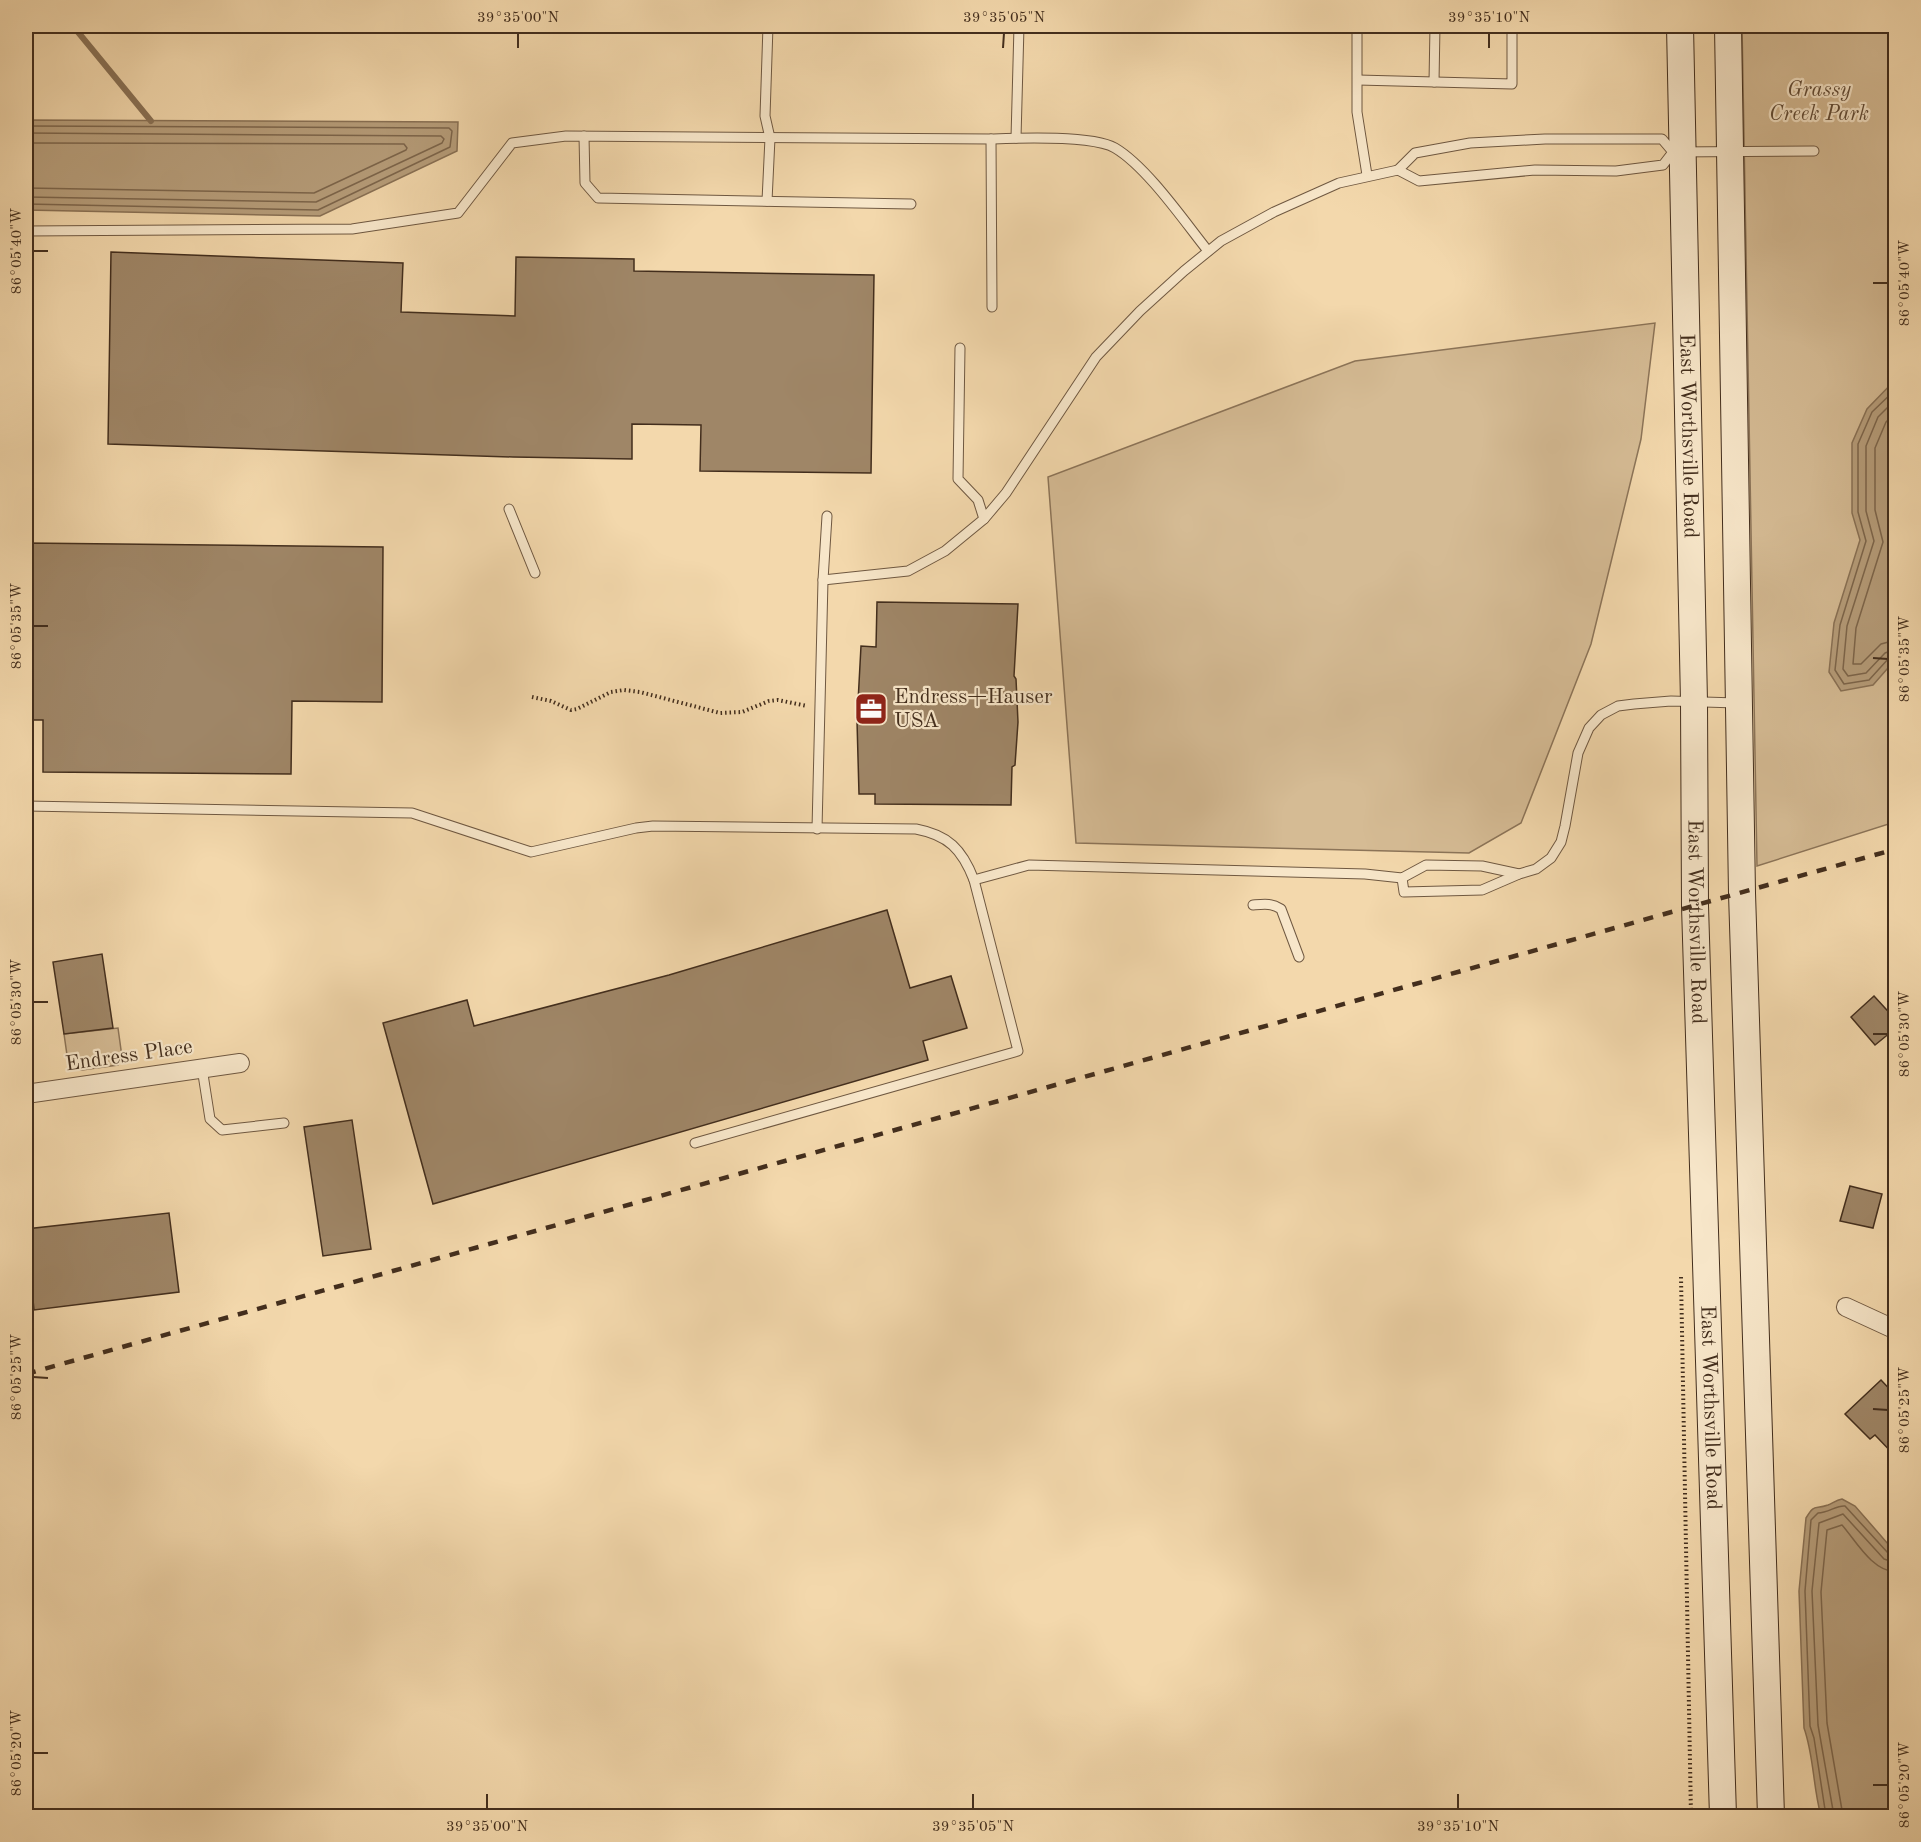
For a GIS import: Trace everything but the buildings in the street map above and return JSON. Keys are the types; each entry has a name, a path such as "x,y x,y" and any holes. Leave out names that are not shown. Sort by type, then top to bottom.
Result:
{"main road":[{"name":"East Worthsville Road","path":"1680,26 1678,152 1694,702 1695,918 1723,1816"},
{"path":"1728,26 1743,916 1771,1816"}],"street":[{"name":"Endress Place","path":"26,1094 240,1063"},
{"path":"1846,1308 1896,1330"}],"lane":[{"path":"767,201 770,138 765,116 768,26"},
{"path":"1016,138 1019,26"},
{"path":"1358,26 1358,112 1367,175"},
{"path":"1434,82 1435,26"},
{"path":"1358,80 1512,84 1512,26"},
{"path":"26,231 352,229 458,213 512,143 566,136 1050,138 1113,147 1135,163 1208,251"},
{"path":"584,136 585,183 598,198 911,204"},
{"path":"991,139 992,307"},
{"path":"823,580 908,571 945,551 984,519 1006,493 1096,357 1140,311 1221,241 1274,212 1339,183 1398,170 1415,153 1470,143 1513,140 1662,140 1678,152 1814,151"},
{"path":"1398,170 1419,181 1535,170 1616,171 1663,165 1678,152"},
{"path":"960,348 958,479 978,500 984,519"},
{"path":"509,509 535,573"},
{"path":"817,829 823,580 827,516"},
{"path":"1402,878 1404,892 1482,890 1518,874 1536,869 1551,858 1561,842 1578,753 1589,728 1601,715 1618,706 1671,701 1739,703"},
{"path":"26,806 412,813 531,852 644,827 916,829 932,832 947,839 968,865 974,880 1018,1051 695,1143"},
{"path":"974,880 1029,866 1365,873 1402,878 1426,865 1482,866 1518,874"},
{"path":"1253,905 1265,903 1281,909 1299,957"},
{"path":"202,1068 210,1119 222,1130 284,1123"}],"path":[{"path":"532,697 551,701 571,710 611,692 624,690 720,713 742,712 769,701 778,700 803,706 820,707"}],"green space":[{"name":"Grassy Creek Park","path":"1742,26 1896,26 1895,822 1757,866"},
{"path":"1655,323 1641,439 1591,644 1521,823 1469,853 1076,843 1048,477 1355,361"},
{"path":"118,1028 122,1057 118,1065 82,1070 69,1069 64,1034"}],"water":[{"path":"26,120 458,122 457,151 320,216 26,210"},
{"path":"1895,380 1895,660 1873,685 1841,691 1829,672 1834,623 1860,540 1852,513 1852,443 1867,409"},
{"path":"1842,1499 1855,1506 1895,1552 1895,1816 1821,1816 1804,1728 1799,1591 1806,1518 1813,1509"}],"waterway":[{"path":"73,26 151,121"}],"railway":[{"path":"26,1374 1896,849"}],"place":[{"name":"Endress+Hauser USA","path":"871,709"}]}
